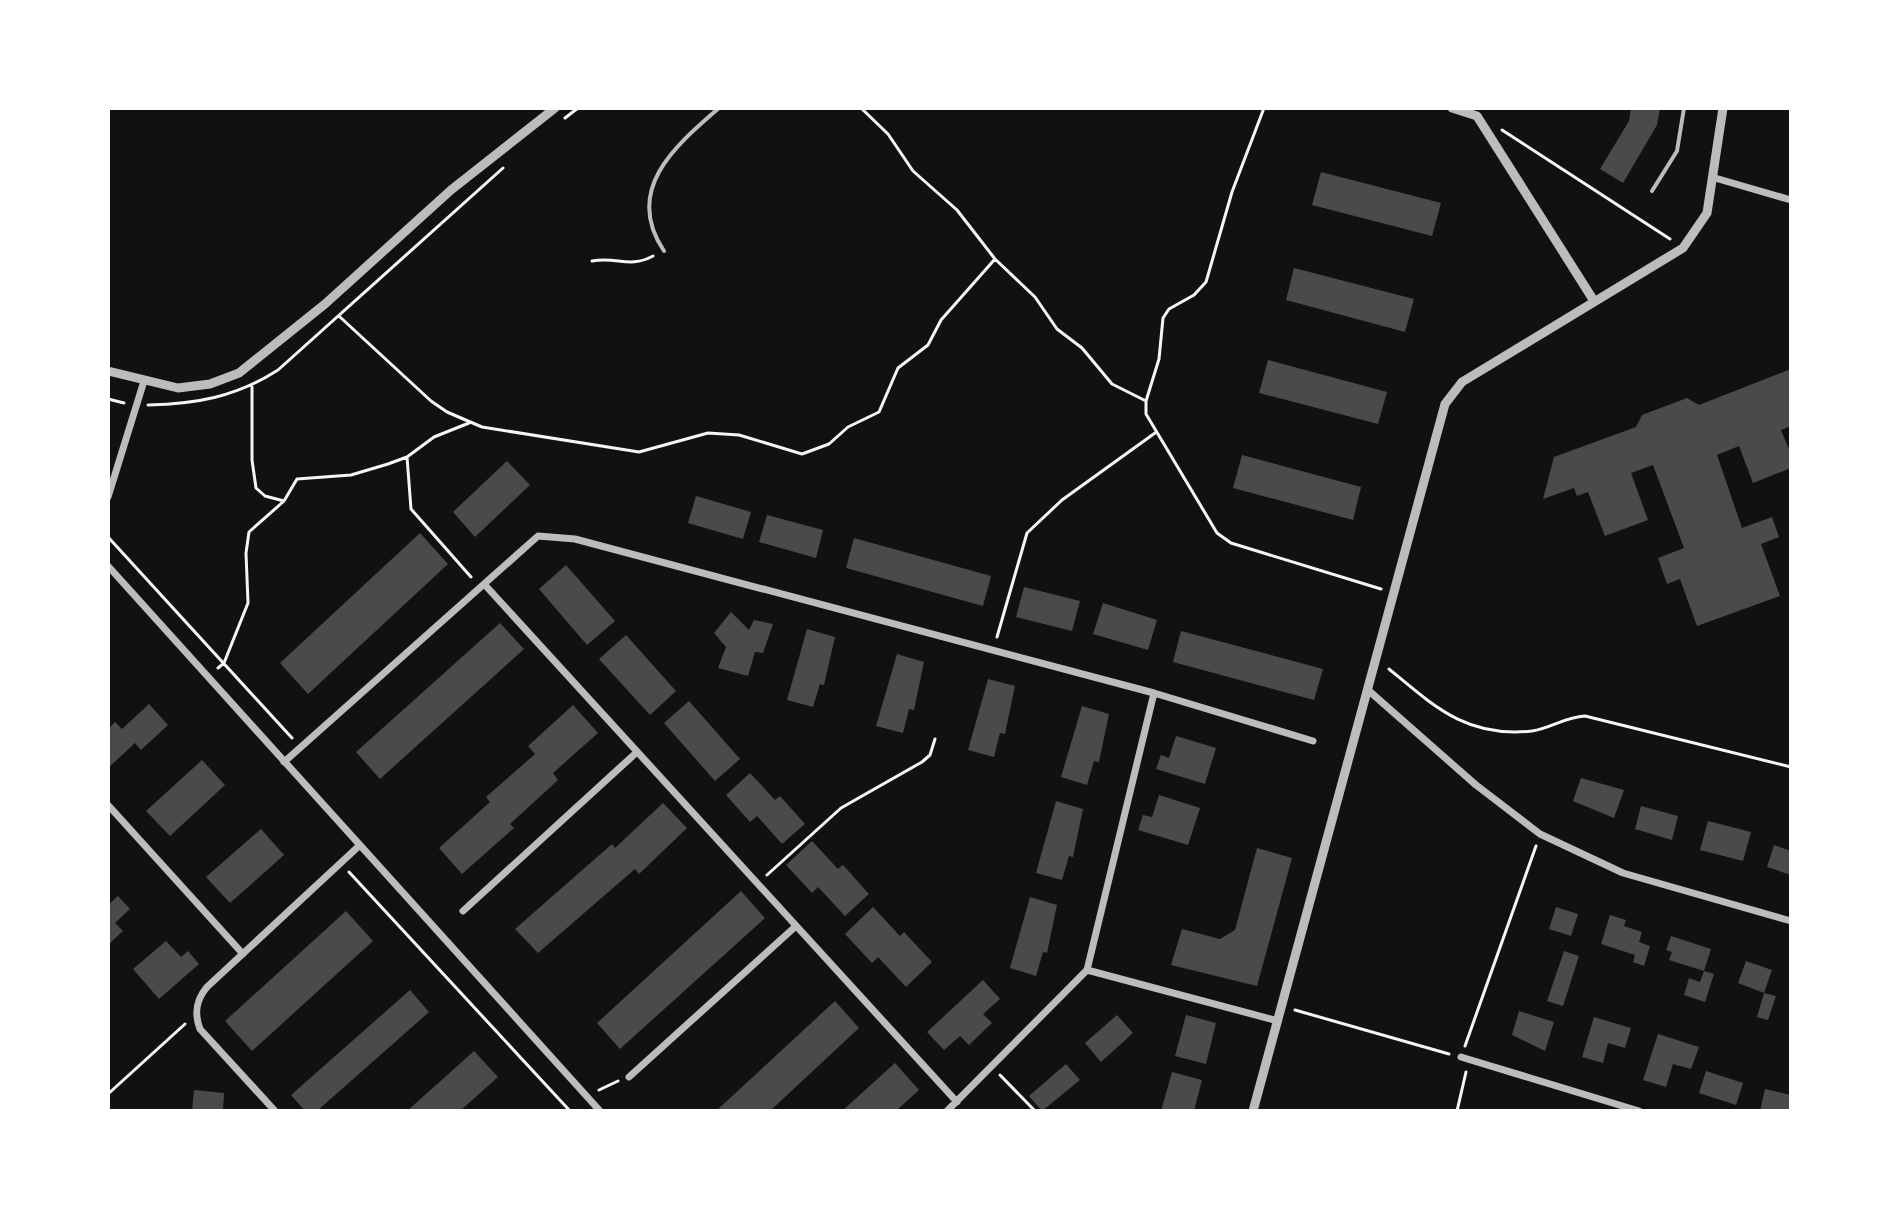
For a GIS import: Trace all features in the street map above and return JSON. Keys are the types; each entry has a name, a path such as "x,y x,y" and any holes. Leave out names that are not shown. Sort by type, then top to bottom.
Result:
{"street":[{"path":"108,371 144,381 195,387 239,373 325,304 451,190 555,108"},
{"path":"1452,108 1477,116 1594,301"},
{"path":"1253,1111 1436,428 1453,392 1462,382 1683,248 1707,213 1715,178 1723,108"},
{"path":"1715,178 1791,200"},
{"path":"108,497 144,381"},
{"path":"284,762 538,536 556,536 993,650 1154,693 1313,741"},
{"path":"108,566 600,1111"},
{"path":"483,587 957,1102"},
{"path":"1368,690 1476,785 1540,834 1623,873 1791,921"},
{"path":"947,1111 1087,970 1154,693"},
{"path":"463,911 637,752"},
{"path":"108,805 243,954"},
{"path":"273,1110 205,1035 196,1015 202,993 360,845"},
{"path":"629,1077 796,926"},
{"path":"1087,970 1278,1021"},
{"path":"1461,1057 1639,1111"}],"lane":[{"path":"664,251 652,234 649,193 660,166 719,108"},
{"path":"1652,191 1677,151 1684,108"}],"path":[{"path":"861,108 888,134 913,171 957,210 995,259 1035,297 1057,329 1082,348 1112,384 1146,401"},
{"path":"1264,108 1232,192 1206,282 1194,295 1169,309 1163,318 1159,359 1146,401 1146,414 1208,523 1231,543 1394,593"},
{"path":"1477,116 1683,248"},
{"path":"592,261 608,259 634,264 664,251"},
{"path":"340,317 431,401 469,423 639,452 708,433 739,435 802,454 829,444 848,427 879,412 898,368 928,345 941,320 995,259"},
{"path":"252,387 252,460 256,488 265,496 284,501"},
{"path":"208,676 224,663 248,603 246,553 249,532 284,501 297,479 351,475 407,457 434,437 469,423"},
{"path":"993,650 1027,533 1062,500 1155,433"},
{"path":"407,457 411,509 483,587"},
{"path":"108,537 301,748"},
{"path":"1376,659 1455,721 1474,727 1531,731 1568,717 1585,716 1791,767"},
{"path":"757,884 841,808 922,762 930,755 935,739"},
{"path":"1457,1111 1467,1075 1461,1057 1540,834"},
{"path":"341,863 570,1111"},
{"path":"1282,1007 1461,1057"},
{"path":"108,1094 196,1015"},
{"path":"991,1067 1035,1111"}],"building":[{"path":"1631,108 1660,108 1657,125 1623,183 1600,169 1629,121"},
{"path":"1321,172 1441,203 1432,236 1312,205"},
{"path":"1294,268 1414,299 1405,332 1286,300"},
{"path":"1268,360 1387,392 1378,424 1259,393"},
{"path":"1791,369 1791,426 1781,430 1791,454 1791,468 1753,483 1739,446 1717,455 1742,528 1772,517 1779,537 1761,544 1780,596 1697,626 1680,579 1667,584 1658,558 1684,548 1653,465 1631,473 1648,520 1605,536 1588,492 1577,496 1574,488 1543,499 1554,457 1636,427 1642,415 1687,398 1699,405"},
{"path":"1242,455 1361,487 1353,520 1233,488"},
{"path":"507,461 530,485 475,537 453,512"},
{"path":"696,496 751,512 743,539 688,523"},
{"path":"767,515 823,530 816,558 759,542"},
{"path":"420,533 448,564 308,694 280,663"},
{"path":"854,538 991,576 983,606 846,568"},
{"path":"566,565 615,621 587,645 539,589"},
{"path":"1024,587 1080,601 1072,631 1016,617"},
{"path":"1103,603 1157,620 1148,650 1093,634"},
{"path":"731,612 749,630 754,620 773,624 763,653 755,652 748,676 718,668 726,647 714,633"},
{"path":"500,623 524,649 380,779 356,752"},
{"path":"807,629 835,637 824,685 820,684 813,707 787,700"},
{"path":"1181,631 1323,669 1314,700 1173,662"},
{"path":"626,635 676,691 650,715 599,659"},
{"path":"897,654 924,662 914,710 909,709 903,733 876,726"},
{"path":"988,679 1015,686 1005,734 1000,733 994,757 968,750"},
{"path":"689,701 740,759 715,781 664,723"},
{"path":"149,704 168,725 141,750 135,743 108,768 108,729 115,722 122,729"},
{"path":"573,705 598,733 553,773 558,780 510,824 514,828 462,874 439,848 490,802 486,797 535,754 528,746"},
{"path":"1082,706 1109,714 1099,762 1094,761 1087,785 1061,777"},
{"path":"1176,736 1216,748 1205,784 1156,769 1161,755 1169,758"},
{"path":"202,760 225,785 170,836 146,811"},
{"path":"750,773 775,800 780,796 805,824 782,844 757,816 750,822 726,795"},
{"path":"1581,778 1624,790 1614,818 1573,801"},
{"path":"1159,795 1200,808 1188,845 1138,830 1143,815 1152,817"},
{"path":"1056,801 1083,809 1073,857 1069,856 1062,880 1036,873"},
{"path":"663,803 687,828 639,874 635,869 538,953 515,929 612,844 615,848"},
{"path":"1641,806 1678,816 1672,840 1635,829"},
{"path":"1708,821 1751,832 1743,861 1700,850"},
{"path":"261,829 284,855 230,903 206,877"},
{"path":"812,841 838,869 843,865 869,894 845,916 818,887 812,893 786,865"},
{"path":"1774,845 1791,851 1791,875 1767,867"},
{"path":"1257,848 1292,858 1257,986 1171,965 1182,929 1220,939 1235,930"},
{"path":"741,891 765,918 620,1049 597,1023"},
{"path":"118,896 130,909 115,923 123,931 110,943 108,905"},
{"path":"1030,897 1057,905 1047,953 1043,952 1036,976 1010,968"},
{"path":"873,907 900,936 904,932 932,962 906,987 878,957 872,963 845,934"},
{"path":"1556,907 1578,914 1571,936 1549,929"},
{"path":"346,911 373,941 252,1051 225,1021"},
{"path":"1610,915 1626,920 1624,926 1642,932 1639,942 1650,946 1644,966 1633,962 1635,955 1601,944"},
{"path":"1671,936 1711,949 1704,971 1669,960 1672,952 1666,950"},
{"path":"166,941 181,957 188,951 199,964 159,999 133,969"},
{"path":"1564,951 1579,956 1563,1006 1547,1001"},
{"path":"1746,961 1772,970 1764,993 1738,983"},
{"path":"1704,971 1714,974 1705,1002 1684,995 1689,978 1700,982"},
{"path":"983,980 1000,999 983,1014 992,1023 969,1045 960,1036 944,1050 927,1032"},
{"path":"410,990 429,1012 317,1111 305,1111 291,1095"},
{"path":"1764,993 1776,996 1768,1020 1757,1017"},
{"path":"835,1001 859,1028 770,1111 716,1111"},
{"path":"1519,1011 1554,1022 1545,1051 1512,1035"},
{"path":"1117,1015 1133,1033 1101,1062 1085,1043"},
{"path":"1186,1015 1216,1023 1206,1064 1175,1056"},
{"path":"1594,1017 1631,1028 1625,1048 1608,1043 1603,1063 1582,1057"},
{"path":"1658,1034 1699,1047 1691,1069 1673,1064 1666,1087 1643,1080"},
{"path":"474,1051 498,1077 460,1111 407,1111"},
{"path":"895,1063 919,1090 896,1111 842,1111"},
{"path":"1066,1064 1080,1080 1042,1111 1029,1096"},
{"path":"1706,1071 1743,1083 1736,1105 1699,1093"},
{"path":"1172,1072 1202,1080 1194,1111 1161,1111"},
{"path":"1765,1089 1791,1095 1791,1111 1760,1111"},
{"path":"194,1090 224,1093 223,1111 192,1111"}]}
